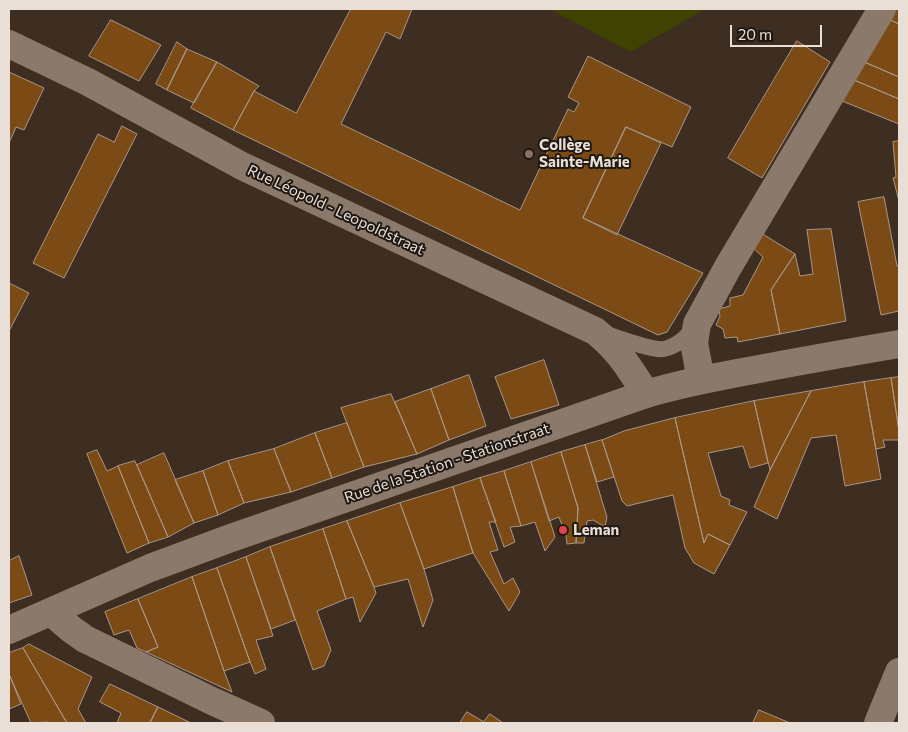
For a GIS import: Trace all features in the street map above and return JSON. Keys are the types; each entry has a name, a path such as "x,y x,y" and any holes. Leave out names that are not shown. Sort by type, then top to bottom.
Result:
{"street":[{"path":"701,380 694,343 698,324 732,258 882,9"},
{"name":"Rue Léopold - Leopoldstraat","path":"9,44 88,82 242,166 595,331 620,354 646,394"},
{"name":"Rue de la Station - Stationstraat","path":"9,630 150,568 646,394 701,380 899,344"},
{"path":"51,612 71,630 85,638 261,723"},
{"path":"878,723 899,672"}],"lane":[{"path":"595,331 644,346 663,349 686,337 698,324"}],"shaded area":[{"path":"550,9 705,9 630,52"}],"building":[{"path":"351,9 412,9 400,39 386,32 341,124 520,210 568,109 574,112 579,103 568,97 588,56 691,107 672,147 626,127 583,218 703,273 667,332 658,335 233,130 254,91 296,113"},
{"path":"895,9 899,9 899,24 888,19"},
{"path":"888,19 899,24 899,77 862,61"},
{"path":"111,20 161,45 139,81 89,56"},
{"path":"797,41 830,62 762,178 728,158"},
{"path":"177,42 187,49 167,90 156,84"},
{"path":"187,49 217,62 194,103 167,90"},
{"path":"862,61 899,77 899,99 854,80"},
{"path":"217,62 259,86 254,91 233,130 191,108"},
{"path":"9,72 44,88 24,130 16,127 9,143"},
{"path":"854,80 899,99 899,124 842,101"},
{"path":"122,126 137,134 64,278 33,263 98,134 114,142"},
{"path":"626,127 661,143 617,235 583,218"},
{"path":"899,141 899,201 893,178 896,177 893,142"},
{"path":"884,197 897,266 899,266 899,311 881,315 858,202"},
{"path":"831,229 846,321 780,334 771,290 795,254 800,276 813,274 807,230"},
{"path":"761,233 795,254 771,290 780,334 738,342 737,337 725,338 723,329 716,325 720,316 719,309 730,306 730,298 743,295 763,257 753,248"},
{"path":"9,283 29,293 9,331"},
{"path":"544,360 559,405 511,419 495,377"},
{"path":"469,375 486,426 449,440 431,389"},
{"path":"899,377 899,431 891,378"},
{"path":"891,378 899,440 883,440 885,447 876,449 864,382"},
{"path":"864,382 881,479 845,486 836,435 811,438 777,519 754,507 770,470 811,391"},
{"path":"431,389 449,440 417,454 395,402"},
{"path":"811,391 770,470 754,401"},
{"path":"391,394 417,454 364,467 341,408"},
{"path":"754,401 768,463 750,468 743,446 708,453 721,496 730,500 729,505 747,512 730,545 708,534 704,543 675,418"},
{"path":"675,418 704,543 708,534 730,545 714,574 694,563 685,548 673,495 627,506 622,501 602,440 624,431"},
{"path":"347,423 364,467 332,478 315,433"},
{"path":"315,433 332,478 291,492 274,449"},
{"path":"602,440 614,477 597,482 585,445"},
{"path":"585,445 607,517 605,527 593,520 587,521 584,543 576,543 578,508 561,452"},
{"path":"274,449 291,492 244,503 228,461"},
{"path":"97,450 107,471 118,466 149,543 127,553 87,454"},
{"path":"561,452 578,508 576,543 567,544 559,517 549,521 531,462"},
{"path":"164,453 194,523 168,537 137,465"},
{"path":"135,461 168,537 149,543 118,466"},
{"path":"228,461 244,503 218,515 203,471"},
{"path":"531,462 555,537 545,551 535,522 521,526 504,471"},
{"path":"203,471 218,515 194,523 175,480"},
{"path":"504,471 521,526 510,527 515,542 504,547 480,478"},
{"path":"480,478 496,522 489,522 498,550 490,552 504,584 513,578 520,592 509,611 473,553 453,487"},
{"path":"453,487 473,553 424,569 400,503"},
{"path":"400,503 433,600 423,627 408,579 374,587 347,521"},
{"path":"347,521 376,593 360,622 353,597 346,599 323,529"},
{"path":"323,529 346,599 317,611 331,650 324,666 313,670 270,547"},
{"path":"270,547 295,620 271,629 246,557"},
{"path":"19,556 32,595 9,603 9,561"},
{"path":"246,557 273,636 256,640 266,669 255,674 217,568"},
{"path":"217,568 250,662 224,671 192,577"},
{"path":"192,577 232,692 146,652 158,647 138,599"},
{"path":"138,599 158,647 146,652 137,648 129,630 114,635 105,612"},
{"path":"29,644 92,677 78,709 86,723 67,723 23,648"},
{"path":"23,648 67,723 31,723 9,674 9,653"},
{"path":"9,674 21,704 9,709"},
{"path":"110,684 158,707 150,723 117,723 121,713 100,702"},
{"path":"158,707 191,723 150,723"},
{"path":"759,710 790,723 753,723"},
{"path":"467,712 484,722 460,723"},
{"path":"490,714 503,723 483,723"}],"place":[{"name":"Collège Sainte-Marie","path":"529,154"},
{"name":"Leman","path":"563,530"}]}
